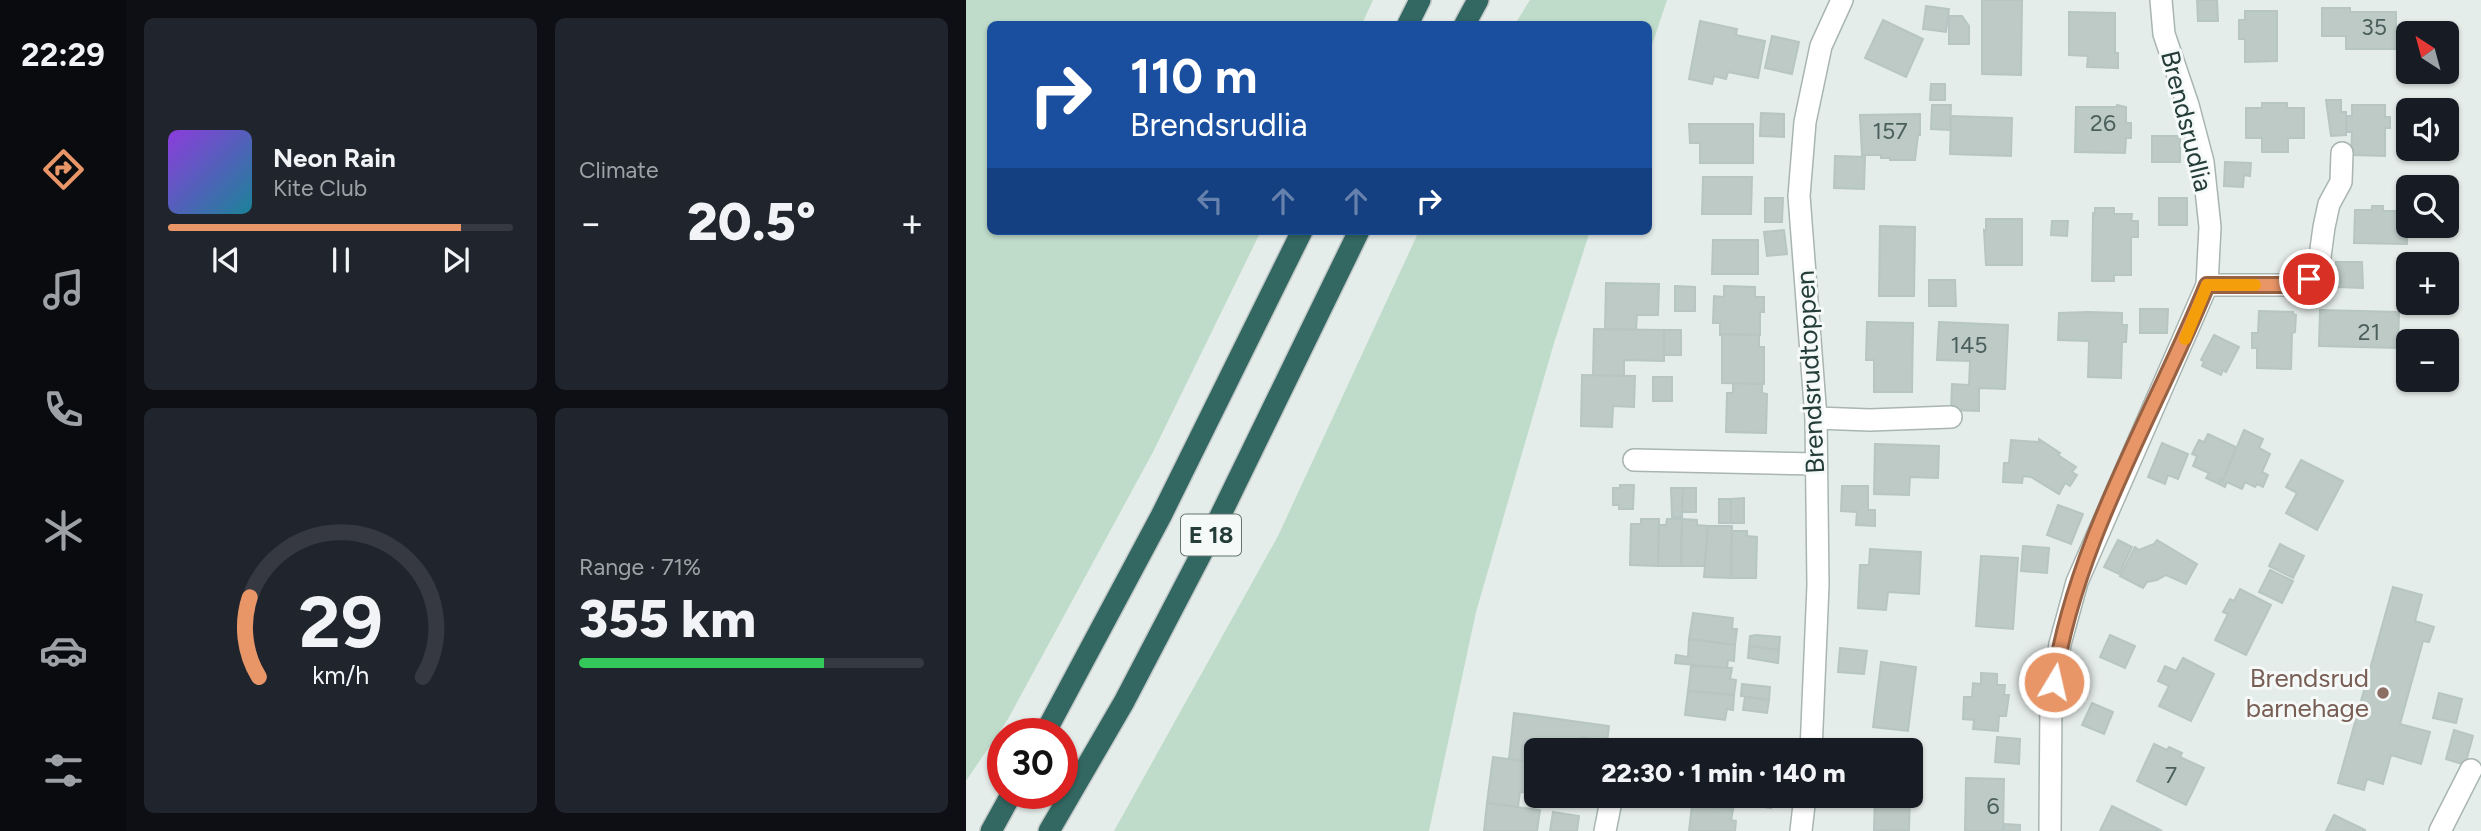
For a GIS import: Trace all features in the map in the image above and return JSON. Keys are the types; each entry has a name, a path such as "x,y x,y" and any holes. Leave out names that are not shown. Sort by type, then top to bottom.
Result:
{"highway":[{"path":"1410,21 1420,0"},
{"path":"1467,21 1478,0"},
{"name":"E 18","path":"1053,718 1161,516 1300,235"},
{"name":"E 18","path":"1049,831 1124,702 1201,556 1357,235"},
{"path":"990,831 1003,809"}],"street":[{"name":"Brendsrudtoppen","path":"1812,738 1818,585 1816,418 1799,196 1805,122 1821,46 1842,0"},
{"name":"Brendsrudlia","path":"2050,831 2051,701 2060,643 2077,582 2207,285 2210,228 2203,162 2188,105 2164,34 2161,0"},
{"path":"2207,285 2294,285 2309,279 2319,264 2323,227 2329,204 2341,183 2342,153"},
{"path":"1816,418 1870,421 1951,417"},
{"path":"1634,460 1816,464"},
{"path":"2440,831 2470,770"},
{"path":"1605,831 1610,808"},
{"path":"1801,831 1804,808"}],"green space":[{"path":"966,0 1373,0 1363,21 987,21 987,235 1259,235 1153,452 1009,718 987,718 987,750 966,781"},
{"path":"1530,0 1667,0 1652,45 1652,21 1517,21"},
{"path":"1417,235 1589,235 1554,343 1476,612 1429,831 1114,831 1278,536"}],"building":[{"path":"1982,0 2022,0 2021,75 1982,74"},
{"path":"2197,0 2217,0 2218,21 2198,21"},
{"path":"1926,6 1949,9 1946,32 1923,29"},
{"path":"2322,8 2350,8 2350,12 2396,12 2396,49 2346,49 2346,36 2322,36"},
{"path":"2245,11 2277,11 2277,61 2245,62 2245,39 2239,39 2239,20 2245,20"},
{"path":"2069,12 2115,13 2115,53 2118,53 2118,68 2087,67 2088,56 2069,55"},
{"path":"1949,16 1962,16 1969,26 1969,44 1949,44"},
{"path":"1883,20 1923,39 1906,77 1865,58"},
{"path":"1700,21 1737,29 1736,35 1765,41 1758,78 1728,72 1726,79 1714,76 1712,84 1689,79"},
{"path":"1772,36 1799,42 1792,74 1765,68"},
{"path":"1931,84 1945,84 1945,100 1930,100"},
{"path":"2326,100 2341,100 2341,112 2346,112 2346,135 2331,136"},
{"path":"2262,103 2287,103 2287,108 2304,108 2304,138 2288,138 2288,152 2262,152 2262,138 2246,138 2246,108 2262,108"},
{"path":"1932,105 1951,105 1950,130 1931,129"},
{"path":"2352,105 2385,105 2385,117 2390,117 2390,128 2385,128 2385,156 2351,155 2352,132 2347,132 2346,116 2352,116"},
{"path":"2076,107 2126,107 2126,123 2131,123 2131,138 2126,138 2125,153 2075,152"},
{"path":"1761,113 1784,114 1784,137 1760,136"},
{"path":"1920,114 1920,135 1915,160 1890,160 1881,158 1881,155 1862,155 1860,115"},
{"path":"1951,116 2012,118 2011,156 1950,154"},
{"path":"1689,124 1753,124 1753,163 1700,163 1700,143 1690,143"},
{"path":"2152,136 2180,136 2180,162 2152,162"},
{"path":"1835,156 1865,157 1864,189 1834,188"},
{"path":"2225,162 2251,163 2250,176 2244,175 2243,187 2224,186"},
{"path":"1703,177 1752,177 1751,214 1702,214"},
{"path":"1765,198 1783,198 1782,222 1765,222"},
{"path":"2159,198 2187,198 2187,225 2159,225"},
{"path":"2372,206 2383,206 2383,211 2396,211 2396,238 2407,238 2407,244 2354,243 2355,210 2372,210"},
{"path":"2095,208 2114,208 2114,214 2132,214 2131,221 2138,221 2138,237 2131,237 2131,275 2114,275 2114,281 2092,281"},
{"path":"1986,219 2022,219 2022,265 1986,265"},
{"path":"2052,221 2068,221 2067,236 2051,235"},
{"path":"1880,226 1915,227 1914,296 1879,296"},
{"path":"1784,230 1787,254 1767,256 1764,232"},
{"path":"1713,240 1758,240 1758,274 1712,274"},
{"path":"2336,262 2362,262 2363,288 2336,287"},
{"path":"1929,280 1955,280 1956,306 1929,306"},
{"path":"1606,283 1659,284 1658,315 1637,315 1636,330 1605,329"},
{"path":"1675,286 1695,287 1695,311 1675,311"},
{"path":"1724,286 1755,287 1755,297 1764,297 1764,312 1760,312 1760,335 1720,335 1720,323 1713,323 1714,296 1724,297"},
{"path":"2140,309 2168,309 2167,333 2140,333"},
{"path":"2320,310 2396,312 2396,315 2399,315 2396,348 2319,346"},
{"path":"2259,311 2293,312 2296,315 2295,332 2292,333 2291,369 2257,368 2257,348 2252,348 2252,333 2258,333"},
{"path":"2059,313 2122,313 2122,325 2127,325 2126,342 2122,342 2121,378 2088,377 2089,341 2058,340"},
{"path":"1867,322 1913,323 1912,392 1874,392 1874,360 1866,360"},
{"path":"1939,322 2008,325 2005,389 1979,388 1979,411 1951,410 1952,384 1969,385 1970,361 1937,360"},
{"path":"1594,329 1664,330 1664,361 1624,360 1624,376 1593,375"},
{"path":"1664,330 1681,330 1681,355 1664,355"},
{"path":"1722,334 1759,335 1759,347 1764,347 1764,384 1722,383"},
{"path":"2214,335 2239,347 2226,372 2223,370 2221,375 2202,366 2204,361 2201,360"},
{"path":"1582,375 1635,376 1634,407 1613,406 1612,427 1581,426"},
{"path":"1653,377 1672,377 1672,401 1653,401"},
{"path":"1733,383 1762,384 1762,393 1767,394 1766,433 1726,432 1727,393 1733,393"},
{"path":"2244,430 2263,439 2259,448 2270,454 2262,472 2268,475 2263,487 2257,484 2255,487 2245,482 2242,489 2227,482 2225,487 2219,484"},
{"path":"2208,434 2236,447 2219,484 2206,478 2209,473 2193,466 2197,456 2192,454 2199,440 2204,442"},
{"path":"2039,439 2076,467 2072,472 2077,475 2070,486 2065,483 2059,494 2031,477 2023,476 2022,483 2003,482 2004,463 2009,463 2011,440 2039,442"},
{"path":"2162,443 2188,454 2178,479 2168,475 2165,484 2148,477"},
{"path":"1875,444 1939,446 1938,478 1910,477 1909,495 1874,494"},
{"path":"2301,460 2343,481 2317,530 2286,513 2297,493 2286,487"},
{"path":"1620,485 1634,485 1633,509 1619,509 1619,505 1613,505 1613,488 1620,488"},
{"path":"1842,486 1868,486 1868,510 1875,510 1875,526 1856,525 1857,512 1841,511"},
{"path":"1671,488 1683,488 1682,517 1672,517"},
{"path":"1683,488 1696,488 1696,512 1682,512"},
{"path":"1744,498 1744,523 1731,523 1731,499"},
{"path":"1719,499 1731,499 1731,523 1719,523"},
{"path":"2058,505 2083,514 2071,544 2047,535"},
{"path":"1641,519 1659,519 1658,566 1630,565 1631,524 1641,524"},
{"path":"1667,519 1682,519 1681,566 1658,566 1659,525 1666,525"},
{"path":"1682,519 1697,520 1697,525 1708,526 1705,566 1681,566"},
{"path":"1708,526 1732,526 1731,578 1704,577"},
{"path":"1732,531 1747,531 1747,536 1757,537 1756,578 1731,578"},
{"path":"2118,540 2132,547 2119,574 2104,567"},
{"path":"2157,540 2197,564 2186,584 2166,575 2147,582 2143,588 2120,576 2135,547 2139,550"},
{"path":"2280,544 2304,556 2293,578 2269,566"},
{"path":"2023,546 2049,548 2047,573 2021,571"},
{"path":"1870,549 1921,552 1919,594 1888,592 1886,610 1858,608 1860,565 1869,565"},
{"path":"1981,556 2018,558 2013,629 1976,626"},
{"path":"2270,570 2293,581 2282,603 2259,592"},
{"path":"2393,587 2422,595 2415,621 2434,627 2429,642 2423,641 2400,724 2430,732 2421,764 2391,755 2383,784 2367,779 2364,790 2338,783"},
{"path":"2240,589 2271,605 2246,655 2215,640 2228,614 2223,612 2230,599 2234,601"},
{"path":"1693,613 1733,618 1732,629 1737,629 1735,645 1689,639"},
{"path":"2110,635 2135,646 2125,668 2100,657"},
{"path":"1750,636 1780,637 1779,650 1749,646"},
{"path":"1689,639 1735,645 1734,661 1728,660 1727,668 1675,663 1676,655 1688,657"},
{"path":"1749,646 1779,650 1778,663 1748,658"},
{"path":"1840,648 1867,651 1864,674 1838,672"},
{"path":"2183,658 2214,674 2191,721 2159,706 2169,686 2158,681 2165,666 2176,671"},
{"path":"1881,662 1916,667 1908,731 1873,727"},
{"path":"1691,666 1732,668 1730,679 1736,680 1734,695 1688,691"},
{"path":"1981,673 1997,674 1997,685 2005,685 2004,695 2009,695 2006,716 1999,716 1998,731 1973,729 1974,720 1963,719 1964,697 1972,697 1973,683 1981,684"},
{"path":"1742,684 1770,687 1769,700 1741,696"},
{"path":"1688,691 1734,695 1733,710 1727,709 1725,720 1685,715"},
{"path":"2439,693 2462,699 2456,723 2433,718"},
{"path":"1745,697 1769,700 1767,713 1743,710"},
{"path":"2092,703 2113,712 2104,734 2082,725"},
{"path":"1514,713 1609,726 1608,738 1524,738 1524,761 1509,759"},
{"path":"2454,730 2473,736 2465,765 2446,759"},
{"path":"1997,737 2020,739 2019,764 1995,762"},
{"path":"2154,744 2182,753 2180,757 2204,768 2186,805 2137,781"},
{"path":"1493,757 1524,761 1524,792 1520,792 1518,807 1487,803"},
{"path":"1966,778 2004,779 2003,831 1965,831"},
{"path":"1487,803 1540,810 1537,831 1484,831"},
{"path":"2112,806 2162,831 2100,831"},
{"path":"1692,808 1733,810 1731,820 1736,821 1735,831 1689,831"},
{"path":"1875,808 1910,808 1909,831 1874,830"},
{"path":"1553,812 1579,816 1577,831 1550,831"},
{"path":"2334,815 2365,830 2365,831 2326,831"},
{"path":"2004,824 2020,825 2020,831 2004,831"}],"slow traffic":[{"path":"2185,339 2207,285 2255,285"}],"place":[{"name":"Brendsrud barnehage","path":"2383,693"}],"route":[{"path":"2054,682 2060,643 2077,582 2207,285 2294,285 2309,279"}]}
